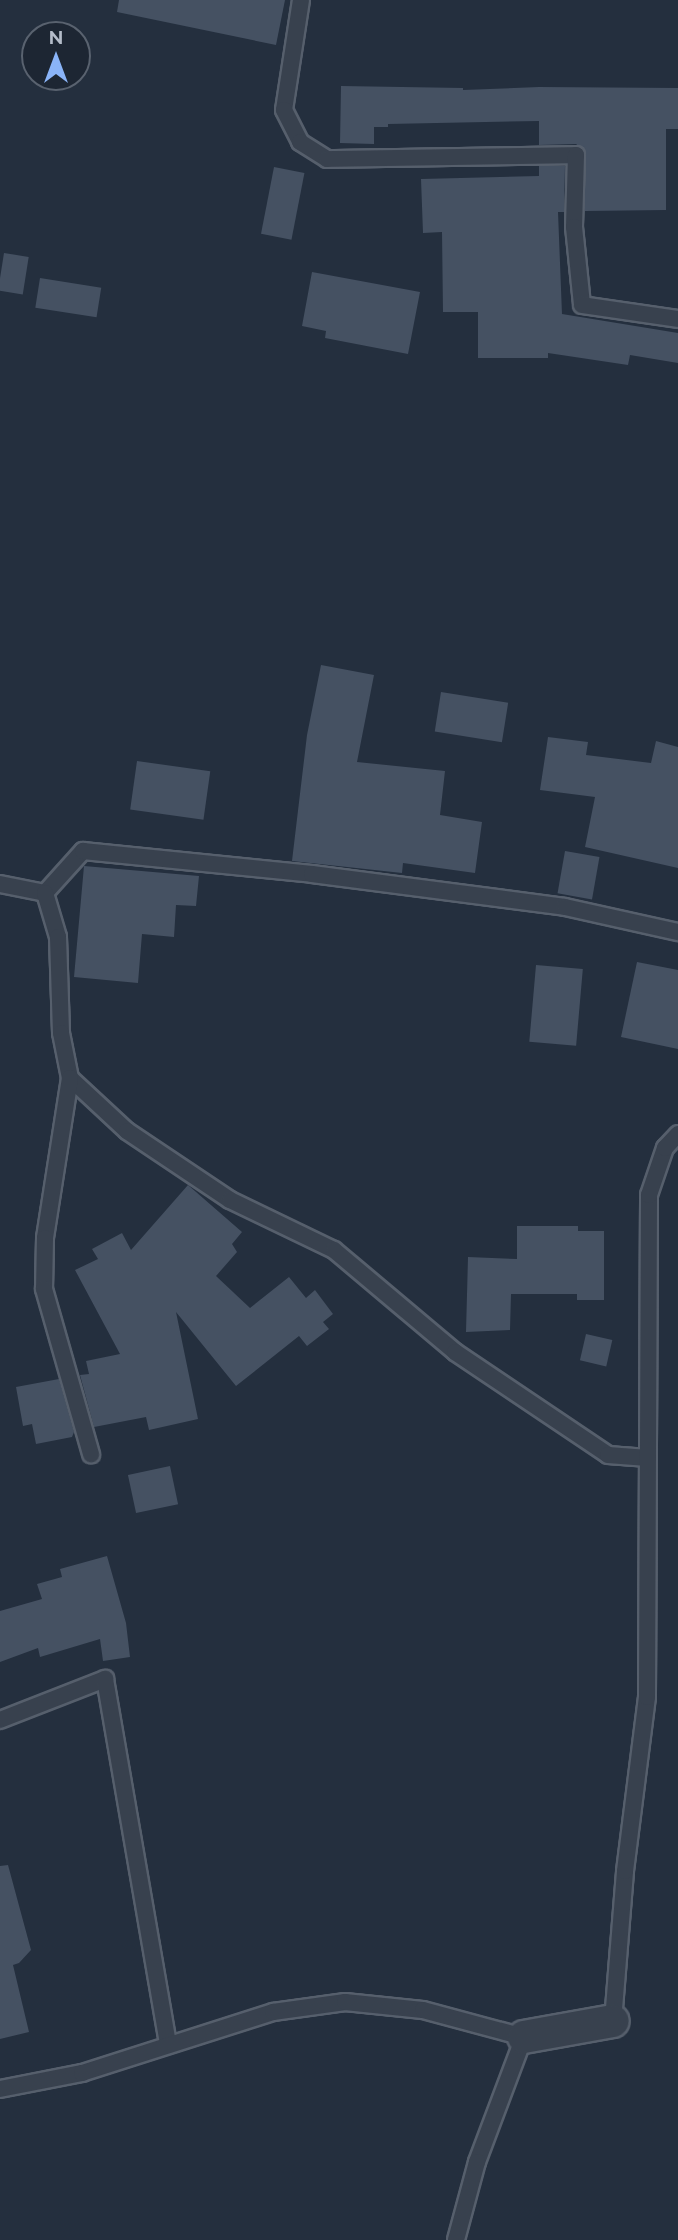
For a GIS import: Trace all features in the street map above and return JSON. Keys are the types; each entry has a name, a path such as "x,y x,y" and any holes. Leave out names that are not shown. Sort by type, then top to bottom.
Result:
{"street":[{"path":"524,2037 613,2021"}],"lane":[{"path":"301,0 284,110 300,142 327,159 576,155 574,228 582,305 678,319"},
{"path":"45,893 83,851 312,874 565,907 678,932"},
{"path":"0,884 45,893"},
{"path":"45,893 58,937 61,1034 70,1078 45,1238 44,1289 91,1454"},
{"path":"70,1078 127,1131 230,1200 334,1250 455,1352 608,1455 648,1458"},
{"path":"613,2021 625,1871 647,1697 649,1195 665,1148 678,1134"},
{"path":"0,1720 105,1679 168,2045"},
{"path":"0,2089 82,2073 273,2012 345,2002 423,2010 524,2037 477,2162 456,2240"}],"building":[{"path":"119,0 285,0 276,45 117,12"},
{"path":"341,86 463,90 539,87 678,88 678,129 666,129 666,210 585,211 585,151 576,144 539,145 539,121 388,124 388,127 374,127 374,144 340,143"},
{"path":"539,166 565,166 564,212 558,212 562,314 678,333 678,363 630,355 628,365 548,353 548,358 478,358 478,312 443,312 442,232 423,233 421,179 539,176"},
{"path":"274,167 304,173 291,240 261,234"},
{"path":"4,253 29,257 23,294 0,291"},
{"path":"312,272 420,292 408,354 325,338 326,331 302,326"},
{"path":"40,278 101,288 97,317 35,308"},
{"path":"321,665 374,675 357,762 445,771 440,815 482,822 475,873 403,863 402,873 292,861 307,735"},
{"path":"441,692 508,703 502,742 435,732"},
{"path":"548,737 588,742 586,755 651,763 656,741 678,747 678,868 585,847 595,797 540,790"},
{"path":"137,761 210,771 203,820 130,810"},
{"path":"565,851 599,857 592,899 558,893"},
{"path":"84,866 199,876 196,906 176,905 174,937 142,934 138,983 74,977"},
{"path":"637,962 678,970 678,1049 621,1037"},
{"path":"536,965 583,969 576,1046 529,1042"},
{"path":"188,1185 242,1232 232,1244 237,1252 216,1276 250,1308 289,1277 306,1298 315,1290 333,1314 323,1322 329,1329 307,1346 299,1336 236,1386 176,1312 198,1419 149,1430 146,1417 94,1427 80,1375 89,1374 86,1361 120,1354 75,1270 98,1259 92,1249 122,1233 131,1250"},
{"path":"517,1226 578,1226 578,1231 604,1231 604,1300 577,1300 577,1294 511,1294 510,1330 466,1332 468,1257 517,1259"},
{"path":"586,1334 612,1340 606,1366 580,1360"},
{"path":"59,1379 74,1432 72,1437 36,1444 32,1424 23,1426 16,1387"},
{"path":"170,1466 178,1504 136,1513 128,1475"},
{"path":"107,1556 126,1623 130,1657 103,1661 100,1639 40,1657 38,1648 0,1662 0,1611 42,1599 37,1584 62,1577 60,1569"},
{"path":"8,1865 31,1950 19,1963 13,1965 29,2032 0,2039 0,1866"}]}
